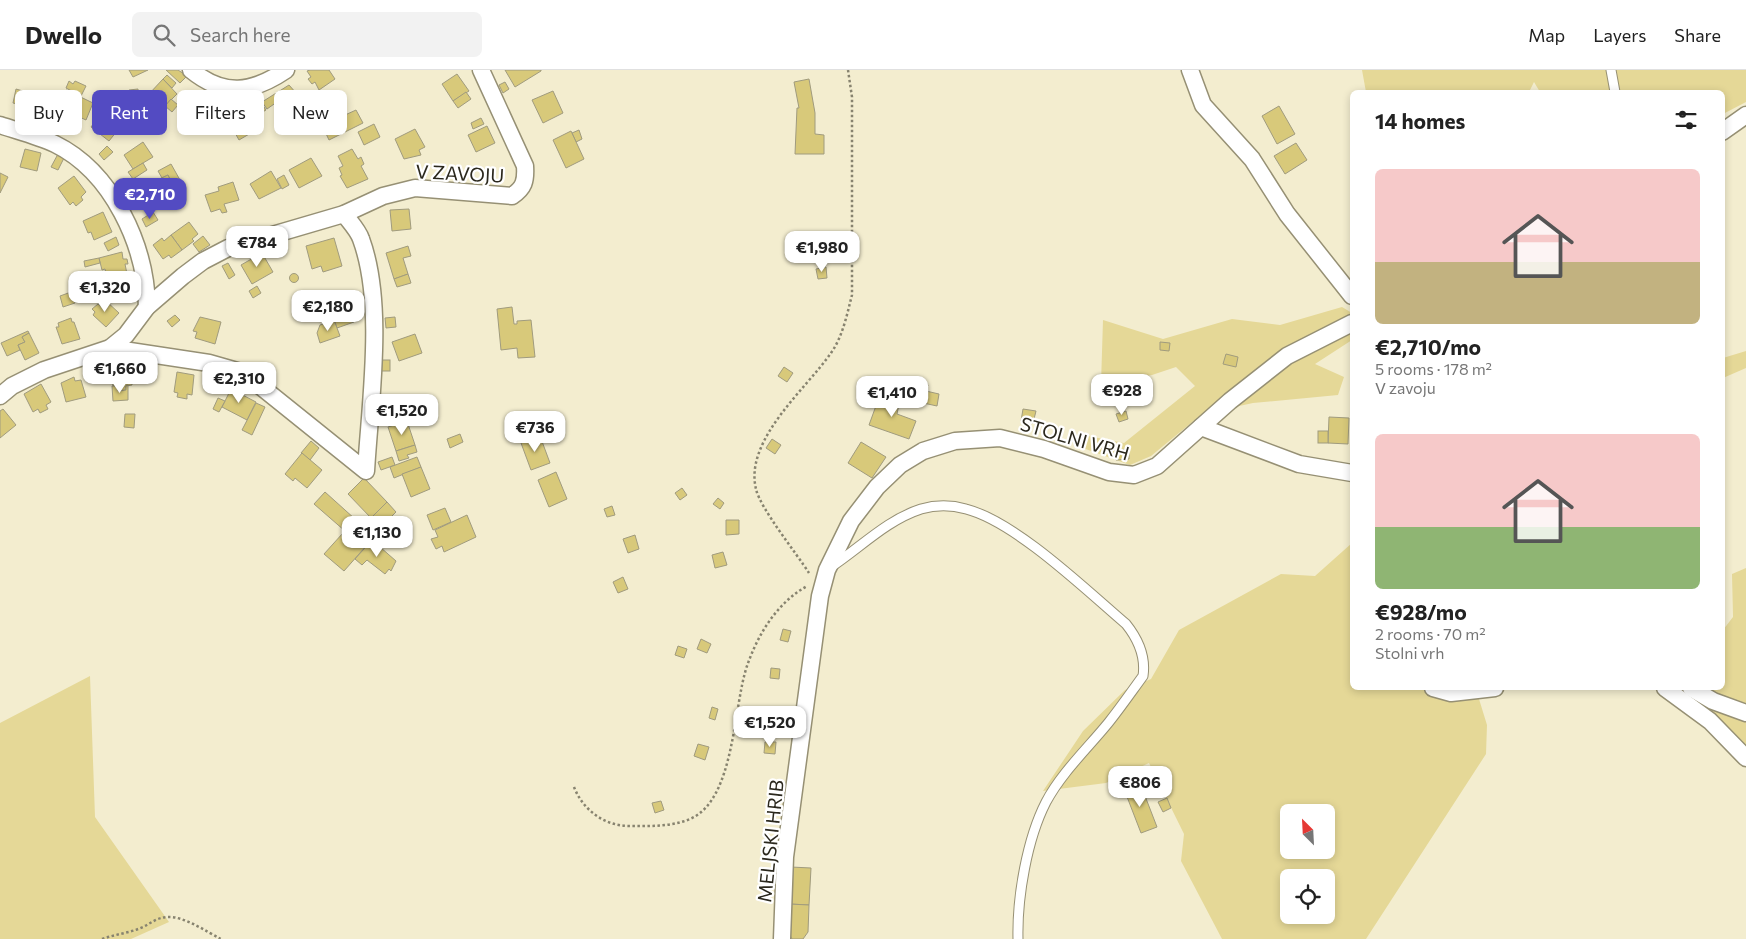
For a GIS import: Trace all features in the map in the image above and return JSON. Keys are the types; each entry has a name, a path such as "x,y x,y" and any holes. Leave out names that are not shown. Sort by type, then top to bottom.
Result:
{"street":[{"path":"190,70 207,82 229,89 252,88 286,70"},
{"name":"V ZAVOJU","path":"0,396 12,386 44,370 110,348 126,334 147,307 196,266 228,248 344,214 383,196 415,188 512,196 520,191 526,180 525,166 480,70"},
{"path":"1190,70 1203,105 1252,159 1298,230 1350,294"},
{"path":"1725,130 1746,115"},
{"path":"0,125 54,144 81,160 101,179 117,204 140,258 147,284 147,307"},
{"name":"V ZAVOJU","path":"110,348 209,363 244,374 366,471 373,326 370,272 361,237 344,214"},
{"name":"STOLNI VRH","path":"827,570 851,522 877,487 900,465 923,451 954,441 1000,438 1044,449 1109,472 1134,475 1157,466 1286,356 1350,324"},
{"path":"1201,427 1299,464 1350,472"},
{"name":"MELJSKI HRIB","path":"782,939 785,857 804,729 815,623 827,570"},
{"path":"1440,690 1451,693 1478,690"},
{"path":"1668,690 1710,721 1746,758"},
{"path":"1694,690 1713,701 1746,713"}],"lane":[{"path":"1612,70 1615,90"},
{"path":"827,570 881,530 903,517 922,509 942,506 965,508 980,514 1024,540 1126,624 1142,649 1143,676 1110,722 1060,782 1047,801 1034,826 1019,918 1018,939"}],"path":[{"path":"809,573 765,507 756,490 755,472 760,451 774,425 832,351 845,323 852,295 852,97 848,70"},
{"path":"574,787 586,808 600,818 625,826 671,825 691,818 702,811 713,799 721,778 736,725 746,668 760,633 786,601 808,585"},
{"path":"102,939 128,932 145,926 156,919 168,916 181,920 221,939"}],"shaded area":[{"path":"1362,70 1746,70 1746,102 1725,113 1725,90 1539,90 1534,82 1530,90 1366,90"},
{"path":"1342,307 1350,312 1350,341 1315,364 1344,377 1338,395 1253,403 1202,414 1151,456 1130,465 1080,447 1088,436 1124,443 1195,386 1176,367 1152,375 1101,384 1103,320 1163,339 1232,319 1280,325"},
{"path":"1746,351 1746,368 1725,377 1725,357"},
{"path":"1350,545 1350,690 1428,690 1443,697 1479,699 1487,725 1486,754 1366,939 1222,939 1181,861 1184,834 1149,763 1106,783 1043,791 1083,731 1125,690 1151,679 1179,630 1281,574 1315,576"},
{"path":"1746,568 1746,765 1703,721 1705,690 1725,690 1725,627 1733,617 1732,574"},
{"path":"90,676 95,817 169,922 131,939 0,939 0,723"}],"building":[{"path":"129,70 148,70 133,77"},
{"path":"166,70 178,70 187,76 180,83"},
{"path":"329,70 335,79 319,90 315,82 312,84 308,79 311,77 307,71"},
{"path":"505,70 541,70 541,71 515,87"},
{"path":"457,74 469,91 453,101 442,84"},
{"path":"167,75 176,83 172,88 163,79"},
{"path":"163,79 177,94 167,104 167,90 153,90"},
{"path":"809,79 815,113 815,134 824,135 824,154 795,154 797,108 799,108 794,82"},
{"path":"69,81 73,84 75,81 86,86 82,94 82,90 70,90 66,88"},
{"path":"505,82 509,89 503,93 499,85"},
{"path":"289,85 293,90 281,90"},
{"path":"553,91 563,113 543,123 532,100"},
{"path":"466,92 471,99 458,108 453,101"},
{"path":"274,94 274,104 267,109 264,101"},
{"path":"82,98 92,103 86,120 82,118"},
{"path":"171,99 177,106 172,112 167,108 167,104"},
{"path":"1279,106 1295,134 1277,144 1262,116"},
{"path":"356,110 363,123 347,131 347,114"},
{"path":"481,118 484,124 473,129 471,123"},
{"path":"374,124 380,137 364,145 358,132"},
{"path":"487,126 495,143 476,152 468,135"},
{"path":"415,129 425,147 419,150 421,155 404,159 395,139"},
{"path":"579,130 582,139 576,142 572,133"},
{"path":"571,131 584,159 566,168 553,140"},
{"path":"101,135 114,135 109,141"},
{"path":"236,135 248,135 239,140"},
{"path":"327,135 339,135 329,140"},
{"path":"143,142 153,157 133,169 124,155"},
{"path":"1296,143 1307,160 1285,174 1274,156"},
{"path":"107,146 113,152 104,160 99,154"},
{"path":"25,149 41,153 37,171 20,167"},
{"path":"352,149 358,159 361,157 364,164 361,166 368,179 347,188 340,176 342,175 339,168 343,166 338,156"},
{"path":"58,154 64,158 58,170 51,167"},
{"path":"311,158 322,176 299,188 289,170"},
{"path":"143,163 147,170 133,179 128,172"},
{"path":"171,164 180,180 172,184 168,175 162,178 158,171"},
{"path":"271,171 281,188 259,199 250,184"},
{"path":"0,173 8,177 0,193"},
{"path":"168,175 172,184 167,187 170,193 164,196 165,199 160,202 158,198 152,201 144,186"},
{"path":"284,175 289,185 282,189 277,179"},
{"path":"74,176 86,192 81,197 83,200 76,206 73,202 70,205 58,188"},
{"path":"233,182 239,200 224,204 227,212 222,213 220,209 211,212 205,195 219,191 218,187"},
{"path":"144,186 150,197 135,206 128,195"},
{"path":"409,209 411,229 392,231 390,210"},
{"path":"103,212 112,232 94,240 91,232 88,233 83,221"},
{"path":"153,212 158,220 146,227 142,219"},
{"path":"189,222 198,234 192,239 194,241 182,250 171,235"},
{"path":"171,235 182,250 171,258 169,255 163,259 153,245 162,238 164,241"},
{"path":"203,236 210,245 199,252 193,244"},
{"path":"116,237 119,245 108,251 104,243"},
{"path":"334,238 342,266 323,272 321,266 312,269 306,246"},
{"path":"408,246 411,256 403,258 408,274 394,279 386,253"},
{"path":"122,252 123,259 127,259 128,264 125,264 127,274 107,278 105,269 102,270 99,258"},
{"path":"262,253 273,272 252,284 241,265"},
{"path":"99,258 100,263 85,267 84,261"},
{"path":"228,263 235,275 229,279 222,266"},
{"path":"826,267 827,278 818,279 816,269"},
{"path":"294,274 298,278 294,282 290,278"},
{"path":"408,274 411,283 397,287 394,279"},
{"path":"257,286 261,293 253,298 249,291"},
{"path":"343,291 354,322 337,328 326,297"},
{"path":"71,292 75,303 63,307 60,296"},
{"path":"106,301 119,313 106,327 93,315 95,312 92,309 98,304 101,306"},
{"path":"512,307 514,324 517,324 517,321 531,320 535,357 518,358 517,348 501,350 497,309"},
{"path":"175,315 180,320 172,327 167,321"},
{"path":"200,317 221,322 215,344 195,338 197,332 193,331"},
{"path":"395,317 396,327 386,328 385,318"},
{"path":"71,318 80,339 62,344 56,327 59,327 58,323"},
{"path":"334,320 340,336 320,343 317,333 320,325"},
{"path":"28,331 29,333 22,337 25,342 18,345 20,350 7,356 1,343"},
{"path":"29,333 39,353 25,360 18,345 25,342 22,337"},
{"path":"415,334 422,353 399,361 392,342"},
{"path":"1160,342 1170,343 1169,351 1160,350"},
{"path":"1226,354 1238,357 1236,367 1223,364"},
{"path":"381,360 390,360 390,371 381,371"},
{"path":"131,365 132,385 126,386 126,390 118,391 117,386 113,386 112,366"},
{"path":"784,367 793,373 787,382 778,376"},
{"path":"177,372 194,375 192,395 187,394 187,399 177,397 178,393 174,392"},
{"path":"74,377 75,381 81,380 86,397 66,402 61,383"},
{"path":"917,383 928,385 926,391 939,394 937,406 914,401"},
{"path":"41,384 51,402 46,405 48,409 40,413 38,409 33,412 24,394"},
{"path":"128,385 128,400 113,401 112,386 117,386 118,391 126,390"},
{"path":"231,389 256,402 247,420 222,407"},
{"path":"891,395 900,399 897,414 916,421 909,439 869,425 877,403"},
{"path":"218,398 225,401 219,412 213,409"},
{"path":"256,403 265,407 252,435 242,430"},
{"path":"3,409 16,425 0,438 0,411"},
{"path":"1023,409 1036,411 1033,423 1021,421"},
{"path":"1126,411 1128,419 1119,422 1116,414"},
{"path":"125,414 135,414 134,428 124,427"},
{"path":"1329,417 1349,418 1348,444 1328,443"},
{"path":"407,421 415,445 396,451 388,427"},
{"path":"1318,431 1328,431 1328,443 1318,443"},
{"path":"460,434 463,442 450,448 447,439"},
{"path":"540,436 550,463 531,470 521,443"},
{"path":"772,439 781,445 775,454 766,448"},
{"path":"311,441 319,448 310,460 301,453"},
{"path":"861,442 886,457 872,478 848,463"},
{"path":"415,445 417,452 407,455 409,458 399,461 396,451"},
{"path":"1129,449 1129,459 1116,460 1115,450"},
{"path":"302,453 322,470 307,488 295,478 293,481 285,474"},
{"path":"392,457 395,465 381,470 378,462"},
{"path":"417,457 421,467 394,478 390,467"},
{"path":"421,467 430,489 411,497 402,474"},
{"path":"556,472 567,499 549,507 538,480"},
{"path":"364,478 387,502 371,518 348,494"},
{"path":"682,488 687,495 680,500 675,493"},
{"path":"325,492 355,519 345,531 314,504"},
{"path":"718,498 724,503 720,509 713,504"},
{"path":"387,502 396,512 381,527 371,518"},
{"path":"612,506 615,515 607,517 604,509"},
{"path":"445,508 451,522 433,530 427,515"},
{"path":"467,515 476,537 444,552 442,546 436,549 431,539 438,537 435,530"},
{"path":"726,520 739,520 739,534 726,535"},
{"path":"352,523 363,532 365,530 374,537 344,571 324,554"},
{"path":"635,535 639,549 628,553 623,539"},
{"path":"372,540 396,561 391,571 389,569 385,574 367,560 362,565 355,559"},
{"path":"723,552 727,565 715,568 712,555"},
{"path":"623,577 628,589 618,593 613,582"},
{"path":"783,629 791,631 788,642 780,640"},
{"path":"701,639 711,644 707,653 697,649"},
{"path":"678,646 687,649 684,658 675,655"},
{"path":"771,668 780,669 779,679 770,678"},
{"path":"712,707 718,709 715,720 709,718"},
{"path":"764,707 776,708 775,718 763,718"},
{"path":"765,742 776,742 775,754 764,753"},
{"path":"698,744 709,747 705,760 694,756"},
{"path":"1140,783 1157,827 1141,833 1124,789"},
{"path":"1167,798 1171,808 1163,812 1158,802"},
{"path":"661,801 664,810 655,813 652,803"},
{"path":"791,867 811,868 809,905 789,904"},
{"path":"789,904 809,905 808,932 803,939 792,939 788,932"}]}
